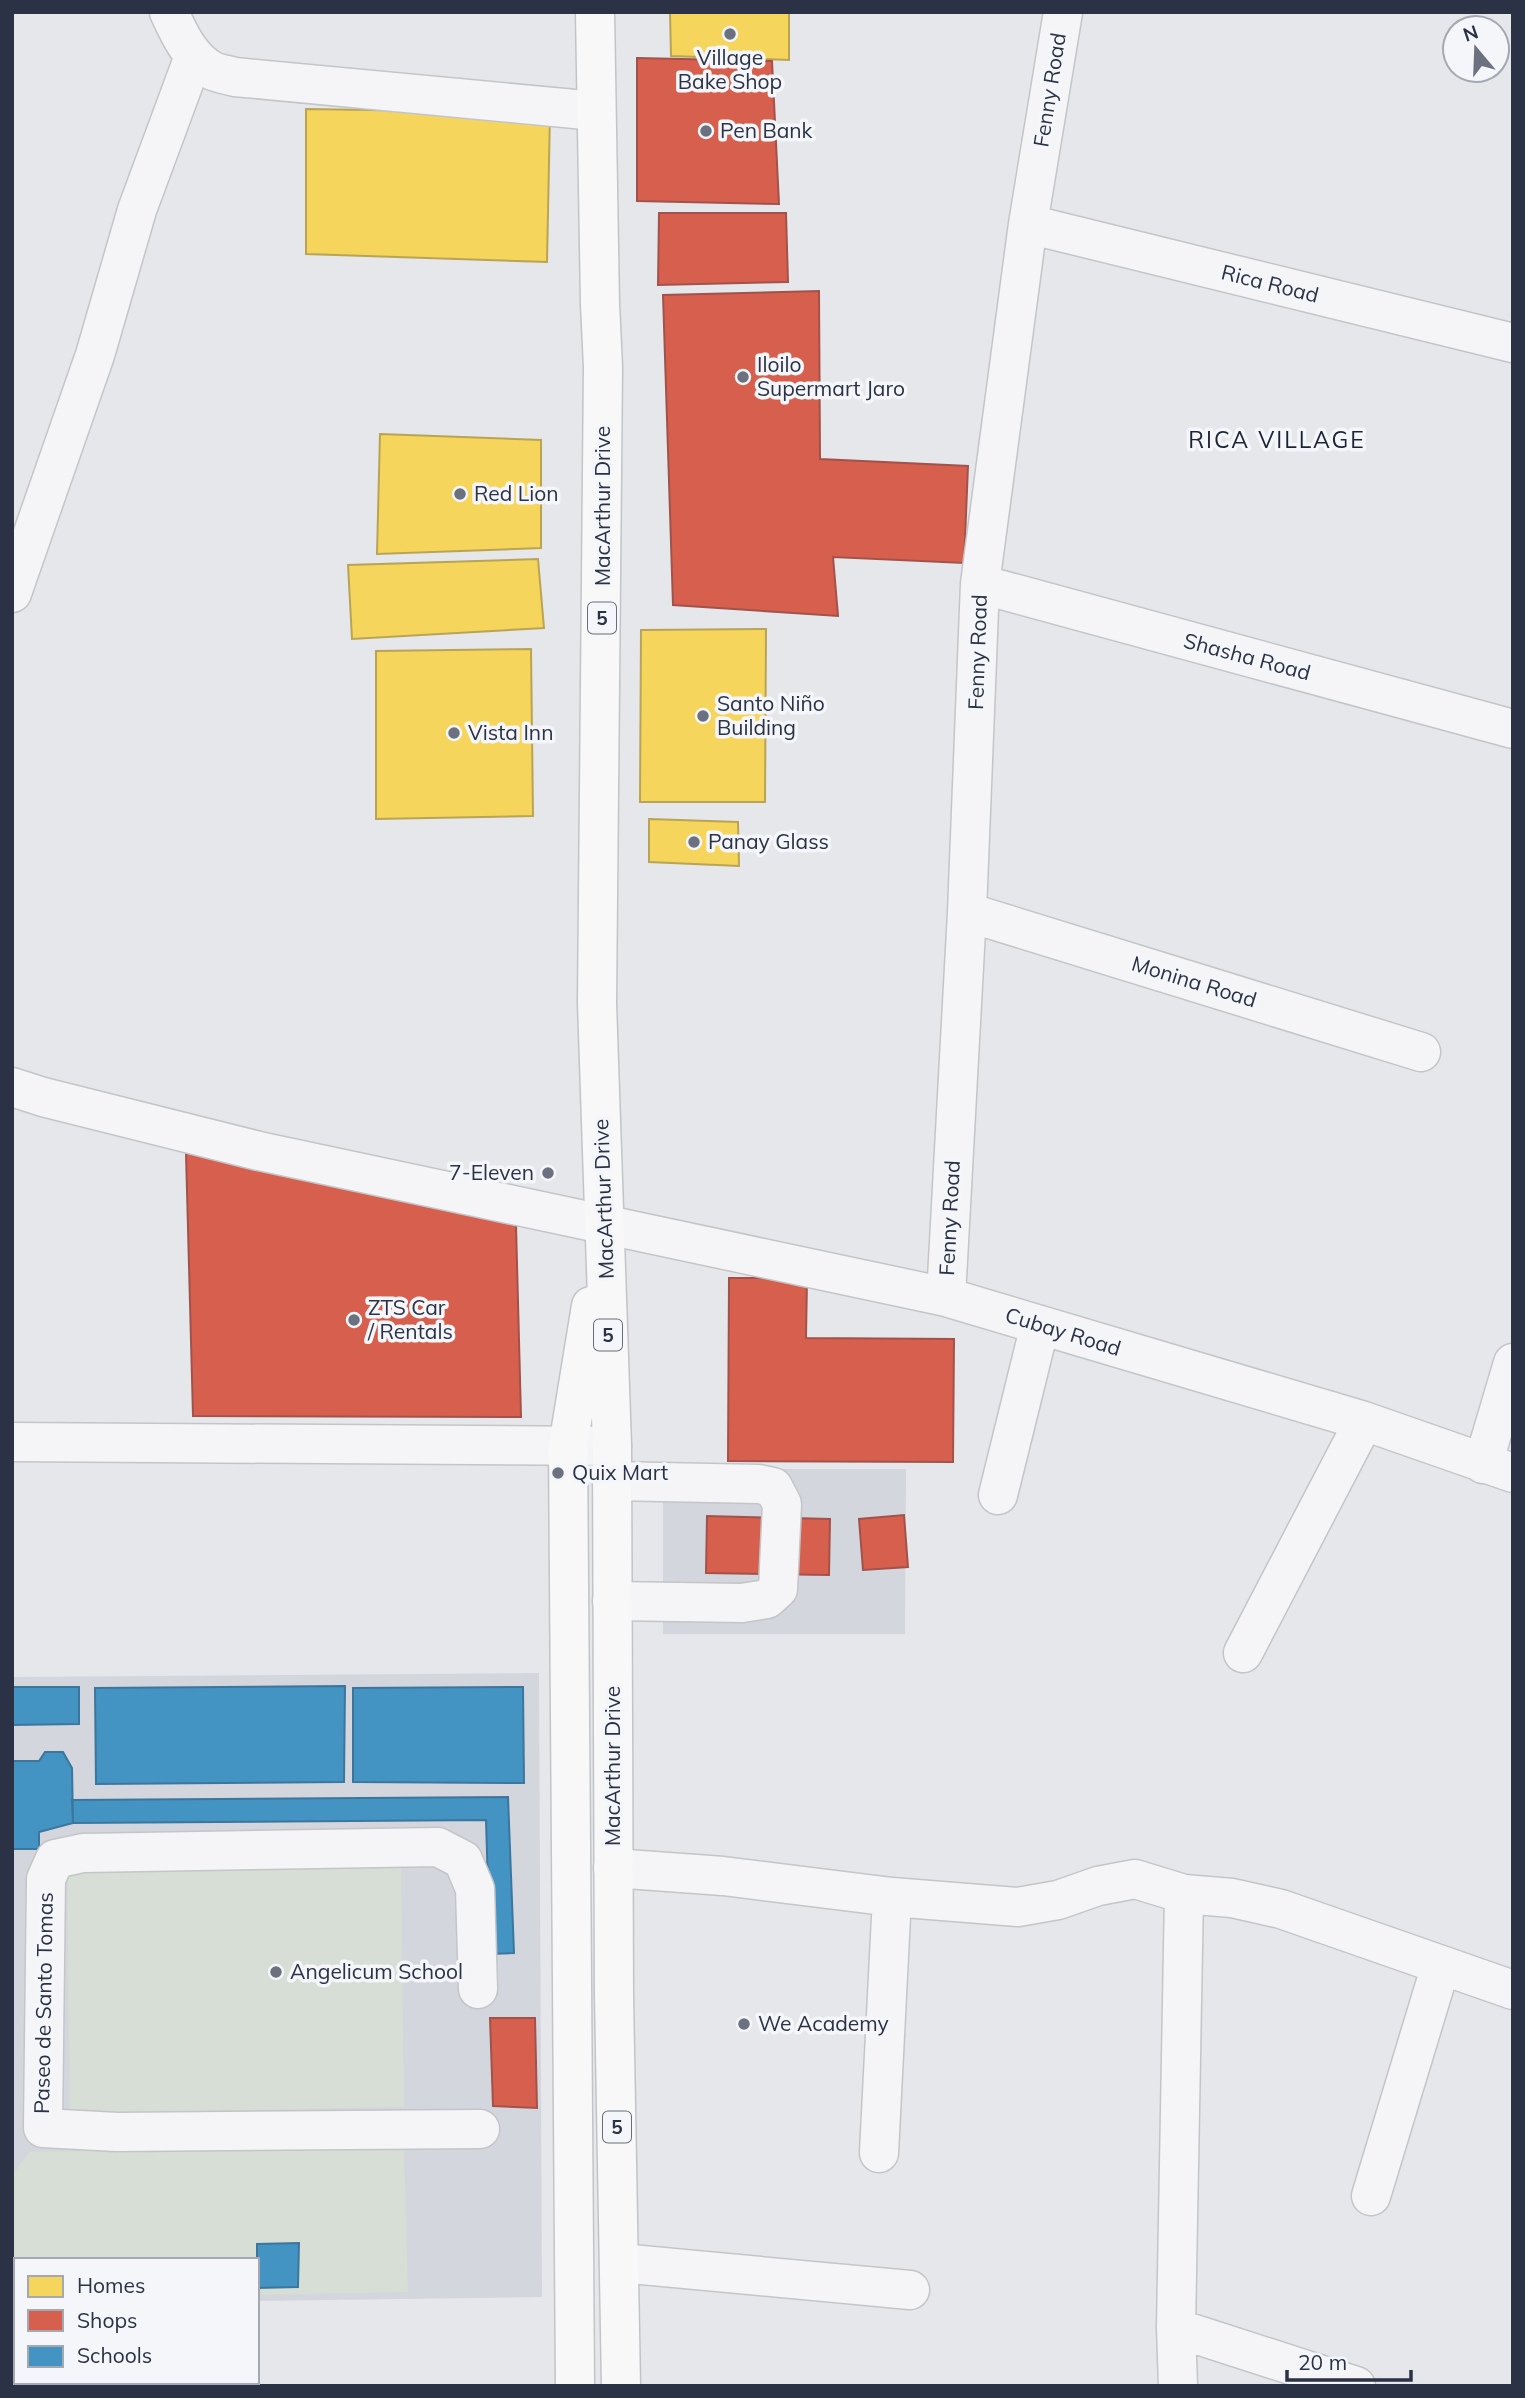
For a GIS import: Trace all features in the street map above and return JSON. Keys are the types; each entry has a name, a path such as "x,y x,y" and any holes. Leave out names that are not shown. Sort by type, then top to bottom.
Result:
{"main road":[{"name":"MacArthur Drive","path":"595,12 600,304 604,367 597,1003 612,1464 613,1868 621,2386"},
{"path":"575,2386 568,1446 604,1224"}],"street":[{"path":"169,12 194,56 212,71 236,77 596,111"},
{"name":"Fenny Road","path":"946,1297 967,912 980,584 1028,225 1063,12"},
{"path":"12,593 95,355 137,210 194,56"},
{"name":"Rica Road","path":"1028,225 1513,343"},
{"name":"Shasha Road","path":"980,584 1513,729"},
{"name":"Monina Road","path":"967,912 1421,1052"},
{"name":"Cubay Road","path":"12,1087 259,1151 946,1297 1364,1422 1498,1468"},
{"path":"998,1495 1040,1325"},
{"path":"1498,1468 1513,1363"},
{"path":"1243,1653 1364,1422"},
{"path":"12,1441 568,1446 612,1464 773,1487 782,1504 778,1589 767,1599 742,1603 612,1601"},
{"name":"Paseo de Santo Tomas","path":"478,1989 475,1889 463,1860 438,1847 83,1853 55,1859 46,1879 28,2127 117,2132 480,2129"},
{"path":"613,1868 1018,1908 1058,1900 1098,1886 1135,1879 1184,1894 1232,1898 1281,1909 1513,1990"},
{"path":"1178,2386 1176,2328 1184,1894"},
{"path":"879,2153 892,1897"},
{"path":"1371,2196 1441,1965"},
{"path":"620,2263 910,2290"},
{"path":"1176,2328 1356,2386"}],"shaded area":[{"path":"663,1469 906,1469 905,1634 663,1634"},
{"name":"Angelicum School","path":"539,1673 542,2297 259,2301 259,2258 14,2258 12,2306 12,1677"},
{"path":"401,1866 404,2107 70,2113 67,1871"},
{"path":"404,2146 408,2292 259,2295 259,2258 14,2258 12,2300 12,2176 29,2152"}],"building: Homes":[{"name":"Village Bake Shop","path":"670,12 789,12 789,60 671,56"},
{"path":"306,109 550,113 547,262 306,254"},
{"name":"Red Lion","path":"380,434 541,440 541,548 377,554"},
{"path":"538,559 544,628 352,639 348,565"},
{"name":"Santo Niño Building","path":"766,629 765,802 640,802 641,630"},
{"name":"Vista Inn","path":"531,649 533,816 376,819 376,651"},
{"name":"Panay Glass","path":"649,819 738,822 739,866 649,862"},
{"path":"12,2312 14,2384 100,2384 100,2386 12,2386"}],"building: Shops":[{"name":"Pen Bank","path":"637,58 772,61 779,204 637,201"},
{"path":"659,213 786,213 788,282 658,285"},
{"name":"Iloilo Supermart Jaro","path":"819,291 820,459 968,466 964,563 833,557 838,616 673,605 663,295"},
{"name":"ZTS Car / Rentals","path":"186,1153 516,1225 521,1417 193,1416"},
{"path":"729,1278 807,1278 806,1338 954,1339 953,1462 728,1461"},
{"path":"904,1515 908,1567 863,1570 859,1519"},
{"path":"707,1516 830,1519 829,1575 706,1573"},
{"path":"490,2018 535,2018 537,2108 493,2106"}],"building: Schools":[{"path":"345,1686 344,1782 96,1784 95,1688"},
{"path":"12,1687 79,1687 79,1724 12,1725"},
{"path":"523,1687 524,1783 353,1782 353,1688"},
{"path":"45,1752 63,1752 72,1768 73,1823 39,1832 39,1849 12,1849 12,1761 39,1761"},
{"path":"508,1797 514,1953 490,1954 486,1820 73,1823 72,1800"},
{"path":"299,2243 298,2287 259,2288 257,2244"}],"place":[{"name":"Village Bake Shop","path":"730,34"},
{"name":"Pen Bank","path":"706,131"},
{"name":"Iloilo Supermart Jaro","path":"743,377"},
{"name":"Red Lion","path":"460,494"},
{"name":"Santo Niño Building","path":"703,716"},
{"name":"Vista Inn","path":"454,733"},
{"name":"Panay Glass","path":"694,842"},
{"name":"7-Eleven","path":"548,1173"},
{"name":"ZTS Car / Rentals","path":"354,1320"},
{"name":"Quix Mart","path":"558,1473"},
{"name":"Angelicum School","path":"276,1972"},
{"name":"We Academy","path":"744,2024"}],"district":[{"name":"RICA VILLAGE","path":"1277,440"}]}
